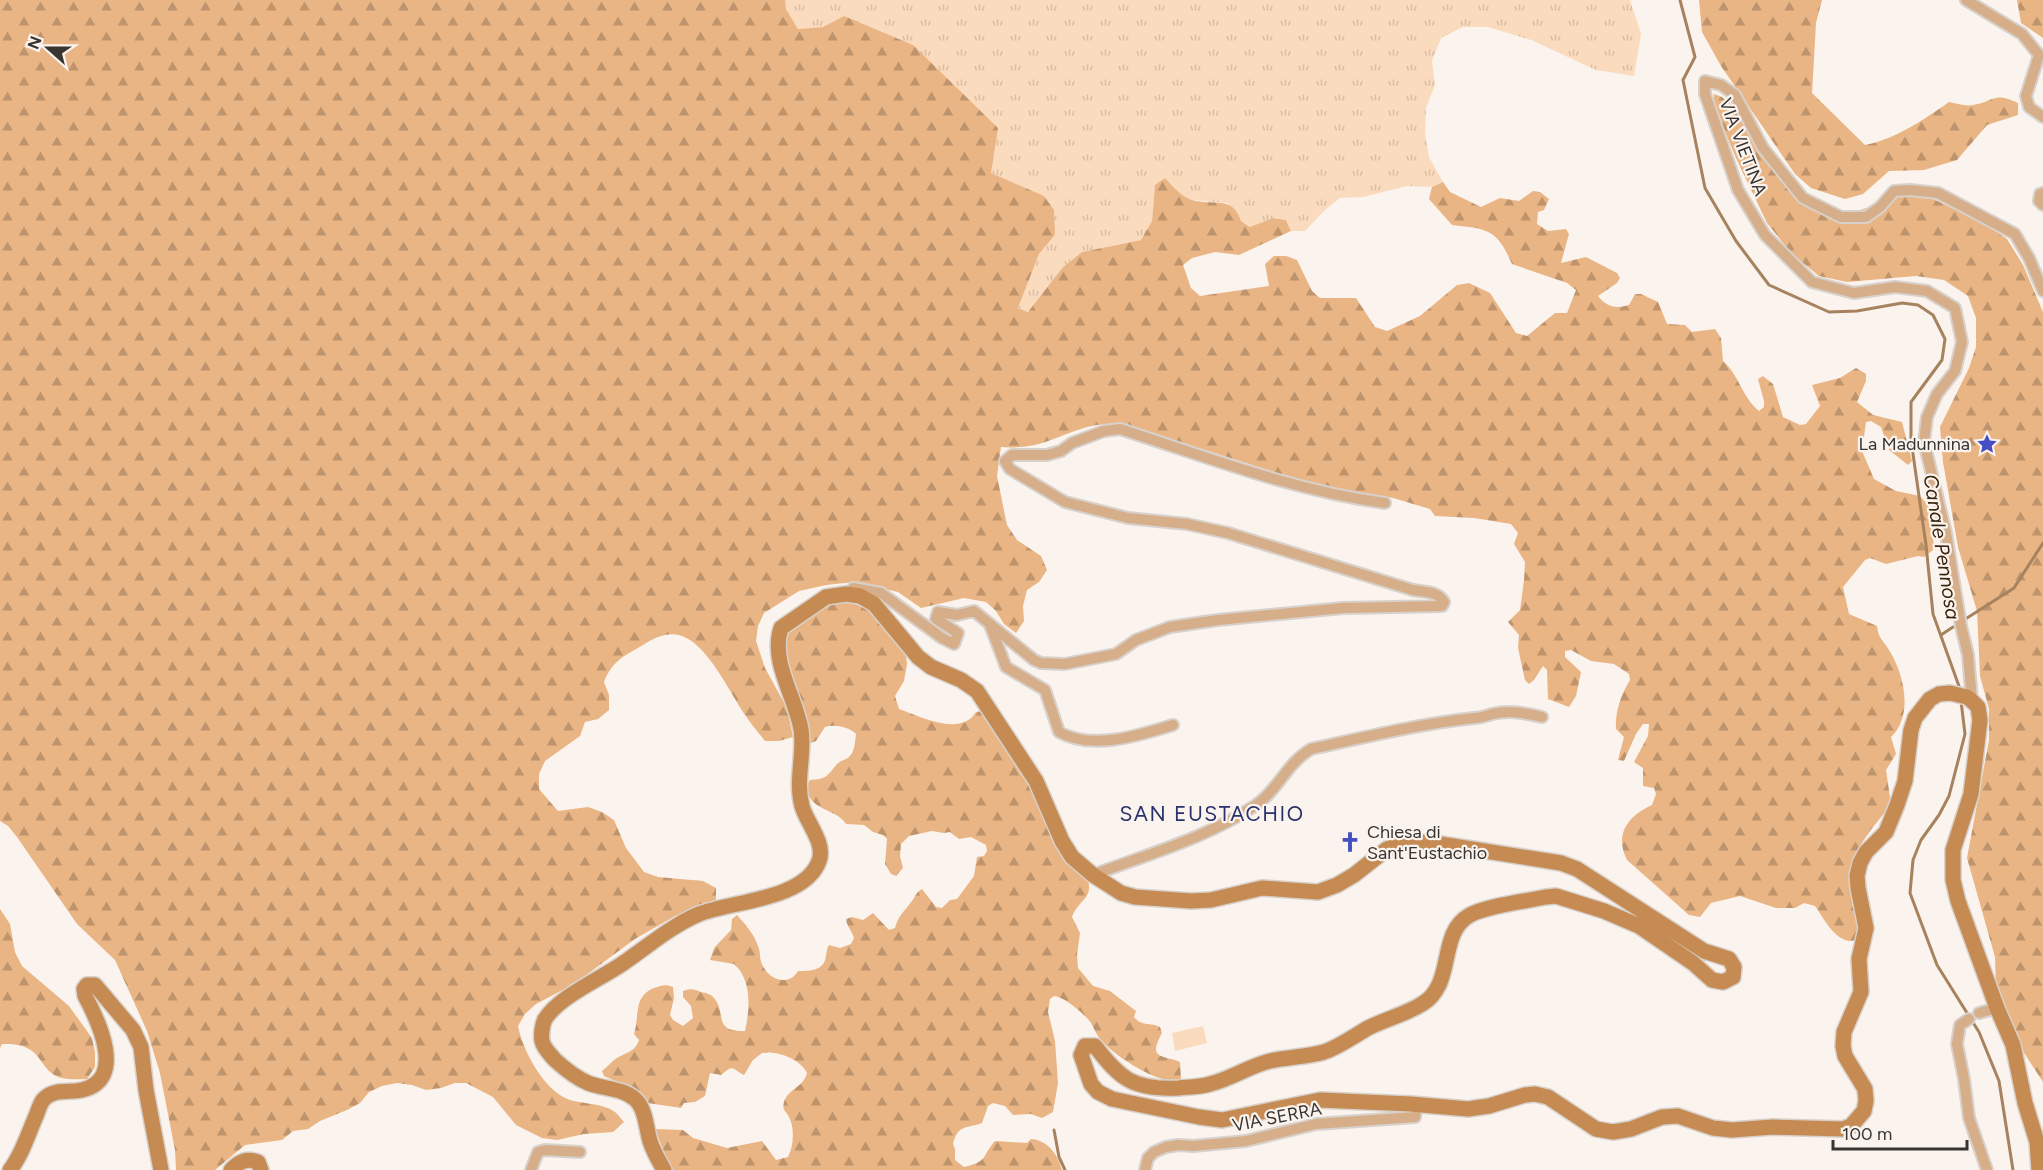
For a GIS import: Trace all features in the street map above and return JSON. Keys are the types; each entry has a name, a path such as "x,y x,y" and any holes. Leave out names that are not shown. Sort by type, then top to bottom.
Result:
{"street":[{"path":"1966,0 2022,34 2039,55 2026,96 2029,106 2043,117"},
{"name":"VIA VIETINA","path":"1970,699 1968,655 1946,533 1924,442 1927,417 1937,394 1955,372 1962,342 1955,308 1927,291 1895,287 1854,293 1812,282 1765,235 1738,190 1705,94 1705,81 1721,84 1735,95 1763,148 1803,198 1842,217 1866,217 1880,207 1894,191 1938,193 2015,234 2029,258 2043,291"},
{"path":"2043,193 2040,194 2039,201 2043,205"},
{"path":"846,594 849,587 881,593 934,633 954,644 958,633 936,620 938,612 957,615 974,611 1034,660 1041,663 1065,664 1116,654 1136,640 1170,627 1218,620 1343,609 1442,606 1444,602 1435,594 1413,590 1227,533 1187,524 1128,518 1065,502 1010,469 1005,461 1012,455 1047,455 1061,452 1072,443 1104,431 1120,429 1299,487 1345,498 1384,503"},
{"path":"664,1170 651,1144 641,1106 626,1093 589,1083 566,1071 547,1052 542,1041 542,1028 545,1020 559,1004 665,933 699,914 773,895 802,882 813,873 820,859 820,848 808,823 800,797 801,730 780,664 778,635 781,628 826,597 846,594 860,596 874,604 918,657 931,667 961,680 976,691 1036,781 1062,841 1072,856 1094,875 1121,893 1149,899 1211,900 1262,888 1318,892 1354,875 1387,849 1402,843 1428,842 1561,863 1577,868 1704,951 1729,959 1734,967 1733,977 1723,982 1712,980 1639,926 1604,911 1556,896 1545,897 1468,915 1456,927 1441,983 1436,992 1423,1004 1370,1027 1325,1052 1269,1062 1205,1086 1158,1089 1127,1080 1115,1072 1095,1046 1085,1046 1081,1055 1091,1084 1098,1092 1112,1099 1200,1118 1222,1120 1320,1100 1417,1104 1468,1109 1535,1094 1548,1097 1596,1130 1613,1132 1631,1129 1662,1117 1678,1116 1713,1128 1732,1130 1773,1127 1843,1129 1851,1126 1864,1111 1866,1101 1865,1089 1845,1056 1843,1046 1844,1032 1861,992 1859,959 1866,928 1858,888 1857,876 1860,863 1866,852 1886,832 1898,805 1905,781 1911,729 1916,718 1930,699 1939,694 1950,693 1970,699 1978,707 1980,720 1977,758 1971,794 1953,850 1953,880 1958,901 1996,1008 2013,1045 2025,1103 2037,1142 2040,1168"},
{"path":"989,621 1006,667 1045,690 1059,732 1084,741 1135,737 1173,724"},
{"path":"1094,875 1213,830 1233,820 1259,803 1275,788 1302,754 1311,750 1387,732 1508,712 1522,712 1542,717"},
{"path":"10,1170 21,1152 42,1100 52,1093 90,1088 103,1074 106,1050 102,1034 84,996 84,989 87,985 95,985 133,1030 141,1047 146,1090 161,1170"},
{"path":"1979,1013 1996,1008"},
{"path":"1969,1019 1960,1025 1957,1044 1969,1118 1987,1170"},
{"name":"VIA SERRA","path":"1145,1170 1148,1158 1154,1152 1166,1147 1246,1141 1316,1124 1415,1118 1417,1104"},
{"path":"531,1170 538,1152 544,1150 580,1152"},
{"path":"231,1170 239,1162 250,1159 258,1162 261,1170"}],"green space":[{"path":"0,0 785,0 786,9 798,29 823,27 844,16 913,45 998,128 991,173 1044,196 1054,210 1055,235 1039,254 1018,308 1028,312 1063,267 1082,252 1141,240 1152,221 1155,185 1165,178 1177,191 1192,200 1228,205 1233,208 1241,221 1250,227 1273,218 1286,220 1291,231 1239,255 1215,252 1192,258 1183,265 1191,288 1200,296 1269,286 1265,264 1274,256 1286,256 1297,260 1312,291 1320,298 1356,298 1375,327 1387,331 1420,316 1457,285 1469,283 1490,293 1516,333 1527,336 1555,313 1567,313 1576,290 1567,283 1512,264 1507,252 1496,237 1483,230 1452,225 1429,199 1432,187 1443,182 1450,192 1481,207 1500,198 1519,201 1533,191 1540,192 1549,199 1544,210 1538,212 1537,224 1548,231 1566,229 1569,234 1561,263 1586,257 1617,273 1620,278 1617,283 1598,296 1608,305 1620,307 1629,305 1635,294 1641,294 1658,302 1667,324 1685,325 1692,332 1715,329 1721,338 1723,361 1748,399 1759,411 1764,407 1764,401 1758,379 1763,376 1773,384 1783,417 1800,425 1806,424 1820,406 1812,385 1840,378 1856,368 1866,374 1866,381 1857,402 1873,415 1902,422 1912,461 1908,465 1889,450 1881,427 1871,421 1866,422 1862,451 1874,479 1896,491 1920,496 1928,505 1933,550 1924,557 1918,556 1886,564 1870,558 1865,560 1843,587 1849,614 1877,626 1899,671 1904,694 1903,718 1891,737 1896,754 1886,770 1891,804 1862,843 1854,860 1857,940 1850,941 1838,936 1815,906 1804,903 1795,908 1776,908 1740,896 1711,903 1700,917 1689,915 1627,860 1622,842 1626,827 1630,820 1652,805 1656,794 1654,788 1643,786 1643,768 1634,762 1648,736 1649,724 1643,724 1636,734 1624,761 1618,760 1624,737 1616,729 1616,716 1621,697 1630,680 1629,674 1614,664 1591,661 1571,650 1565,651 1565,657 1581,672 1576,696 1569,707 1548,699 1547,670 1543,666 1529,684 1525,680 1518,648 1519,635 1508,622 1520,610 1525,562 1514,544 1518,533 1511,524 1474,518 1435,516 1430,509 1393,498 1358,493 1296,479 1120,423 1099,425 1036,445 1001,447 997,476 1007,525 1017,540 1041,556 1047,570 1039,582 1027,590 1023,606 1024,621 1016,633 1004,624 996,611 986,602 964,598 921,608 898,592 855,582 799,591 764,613 758,626 756,641 765,668 787,708 793,737 779,741 765,741 701,649 682,636 666,635 647,642 615,664 604,682 609,695 609,710 598,719 585,722 580,736 545,761 539,774 539,789 558,811 588,807 602,812 614,820 626,848 644,872 658,877 703,881 716,888 716,902 675,916 635,939 574,984 536,1004 525,1014 518,1026 530,1058 543,1079 570,1100 599,1105 615,1112 624,1122 613,1132 584,1134 557,1140 542,1138 516,1125 493,1097 466,1083 455,1083 426,1090 397,1083 369,1092 360,1103 308,1129 293,1131 282,1140 245,1145 215,1170 176,1170 175,1150 160,1073 147,1031 115,960 77,924 17,837 8,826 0,821"},
{"path":"785,0 1630,0 1641,34 1634,76 1596,70 1531,40 1488,27 1463,27 1441,38 1432,61 1435,85 1426,108 1425,133 1429,157 1443,182 1432,187 1407,186 1363,197 1340,198 1305,231 1291,231 1286,220 1273,218 1251,227 1241,221 1227,203 1193,200 1155,185 1152,221 1141,240 1082,252 1063,267 1029,312 1018,308 1039,254 1055,235 1044,196 991,173 845,16 823,27 798,29 786,9"},
{"path":"1699,0 1822,0 1816,23 1812,93 1865,145 1898,134 1949,102 1970,105 1980,104 1994,98 2003,98 2018,103 2018,115 1987,125 1957,160 1924,170 1889,171 1863,194 1845,199 1811,188 1795,174 1721,66 1702,32"},
{"path":"2017,0 2043,0 2043,38 2021,23"},
{"path":"1714,94 1733,106 1752,140 1790,192 1812,208 1846,215 1898,194 1922,194 1981,221 2007,239 2023,265 2043,312 2043,1082 2019,1045 1996,989 1995,957 1967,858 1989,740 1989,709 1980,676 1977,611 1958,547 1943,462 1940,427 1969,368 1976,347 1976,318 1968,296 1944,280 1916,276 1847,282 1819,276 1792,254 1767,223 1713,103"},
{"path":"835,601 852,603 868,609 881,620 906,655 904,681 895,696 899,709 929,720 951,724 961,723 976,712 982,711 987,714 1088,880 1089,891 1072,917 1080,933 1078,968 1093,986 1110,991 1136,1011 1134,1017 1137,1020 1160,1027 1162,1033 1156,1048 1157,1052 1163,1057 1180,1062 1181,1080 1172,1081 1150,1074 1126,1061 1106,1046 1091,1023 1074,1006 1058,997 1054,996 1050,999 1048,1012 1055,1041 1058,1083 1053,1112 1042,1118 1031,1114 1013,1115 1005,1106 993,1103 988,1106 982,1123 961,1130 953,1144 955,1160 964,1167 984,1158 995,1141 1027,1143 1031,1139 1037,1140 1051,1149 1062,1170 671,1170 655,1129 683,1130 693,1138 727,1148 762,1141 776,1160 788,1157 793,1130 783,1104 789,1094 805,1078 807,1073 804,1068 788,1057 768,1052 762,1053 753,1060 744,1075 732,1068 721,1075 710,1073 705,1096 695,1102 684,1103 681,1108 648,1103 631,1088 604,1076 602,1071 615,1059 635,1047 639,1040 634,1034 640,1001 647,992 659,986 673,987 674,998 670,1015 673,1020 683,1026 693,1018 691,1006 683,997 683,991 692,989 713,997 718,1004 724,1025 745,1031 748,995 744,978 734,964 710,960 714,948 731,930 732,919 737,915 754,937 765,970 779,979 789,979 798,971 814,970 821,966 829,945 840,948 851,944 854,938 846,919 852,917 863,920 873,913 889,930 895,928 900,916 922,889 936,907 942,908 950,900 957,899 974,876 977,857 984,856 987,851 986,845 971,837 959,839 950,832 932,831 909,836 901,844 900,856 903,868 896,876 891,874 885,864 887,839 883,835 873,832 864,825 846,824 842,819 811,800 807,785 810,780 826,776 851,755 856,734 846,728 829,726 825,727 816,741 811,743 807,739 789,673 786,631 820,606"},
{"path":"0,909 10,924 15,952 22,966 69,1006 92,1038 95,1067 87,1079 65,1079 54,1074 26,1047 2,1044 0,1048"},
{"path":"1203,1026 1207,1043 1175,1051 1172,1033"}],"waterway":[{"name":"Canale Pennosa","path":"1680,0 1695,57 1683,80 1705,188 1736,241 1769,285 1829,312 1857,311 1902,303 1918,305 1933,315 1945,339 1942,360 1911,402 1911,440 1933,614 1960,689"},
{"path":"1967,618 2014,588 2043,543"},
{"path":"1941,635 1953,627"},
{"name":"Canale Pennosa","path":"1961,701 1965,734 1949,796 1921,840 1913,860 1910,893 1937,965 1979,1032 1999,1081 2013,1170"},
{"path":"1054,1130 1059,1157 1065,1170"}],"place":[{"name":"La Madunnina","path":"1987,444"},
{"name":"Chiesa di Sant'Eustachio","path":"1350,842"}],"district":[{"name":"SAN EUSTACHIO","path":"1212,813"}]}
